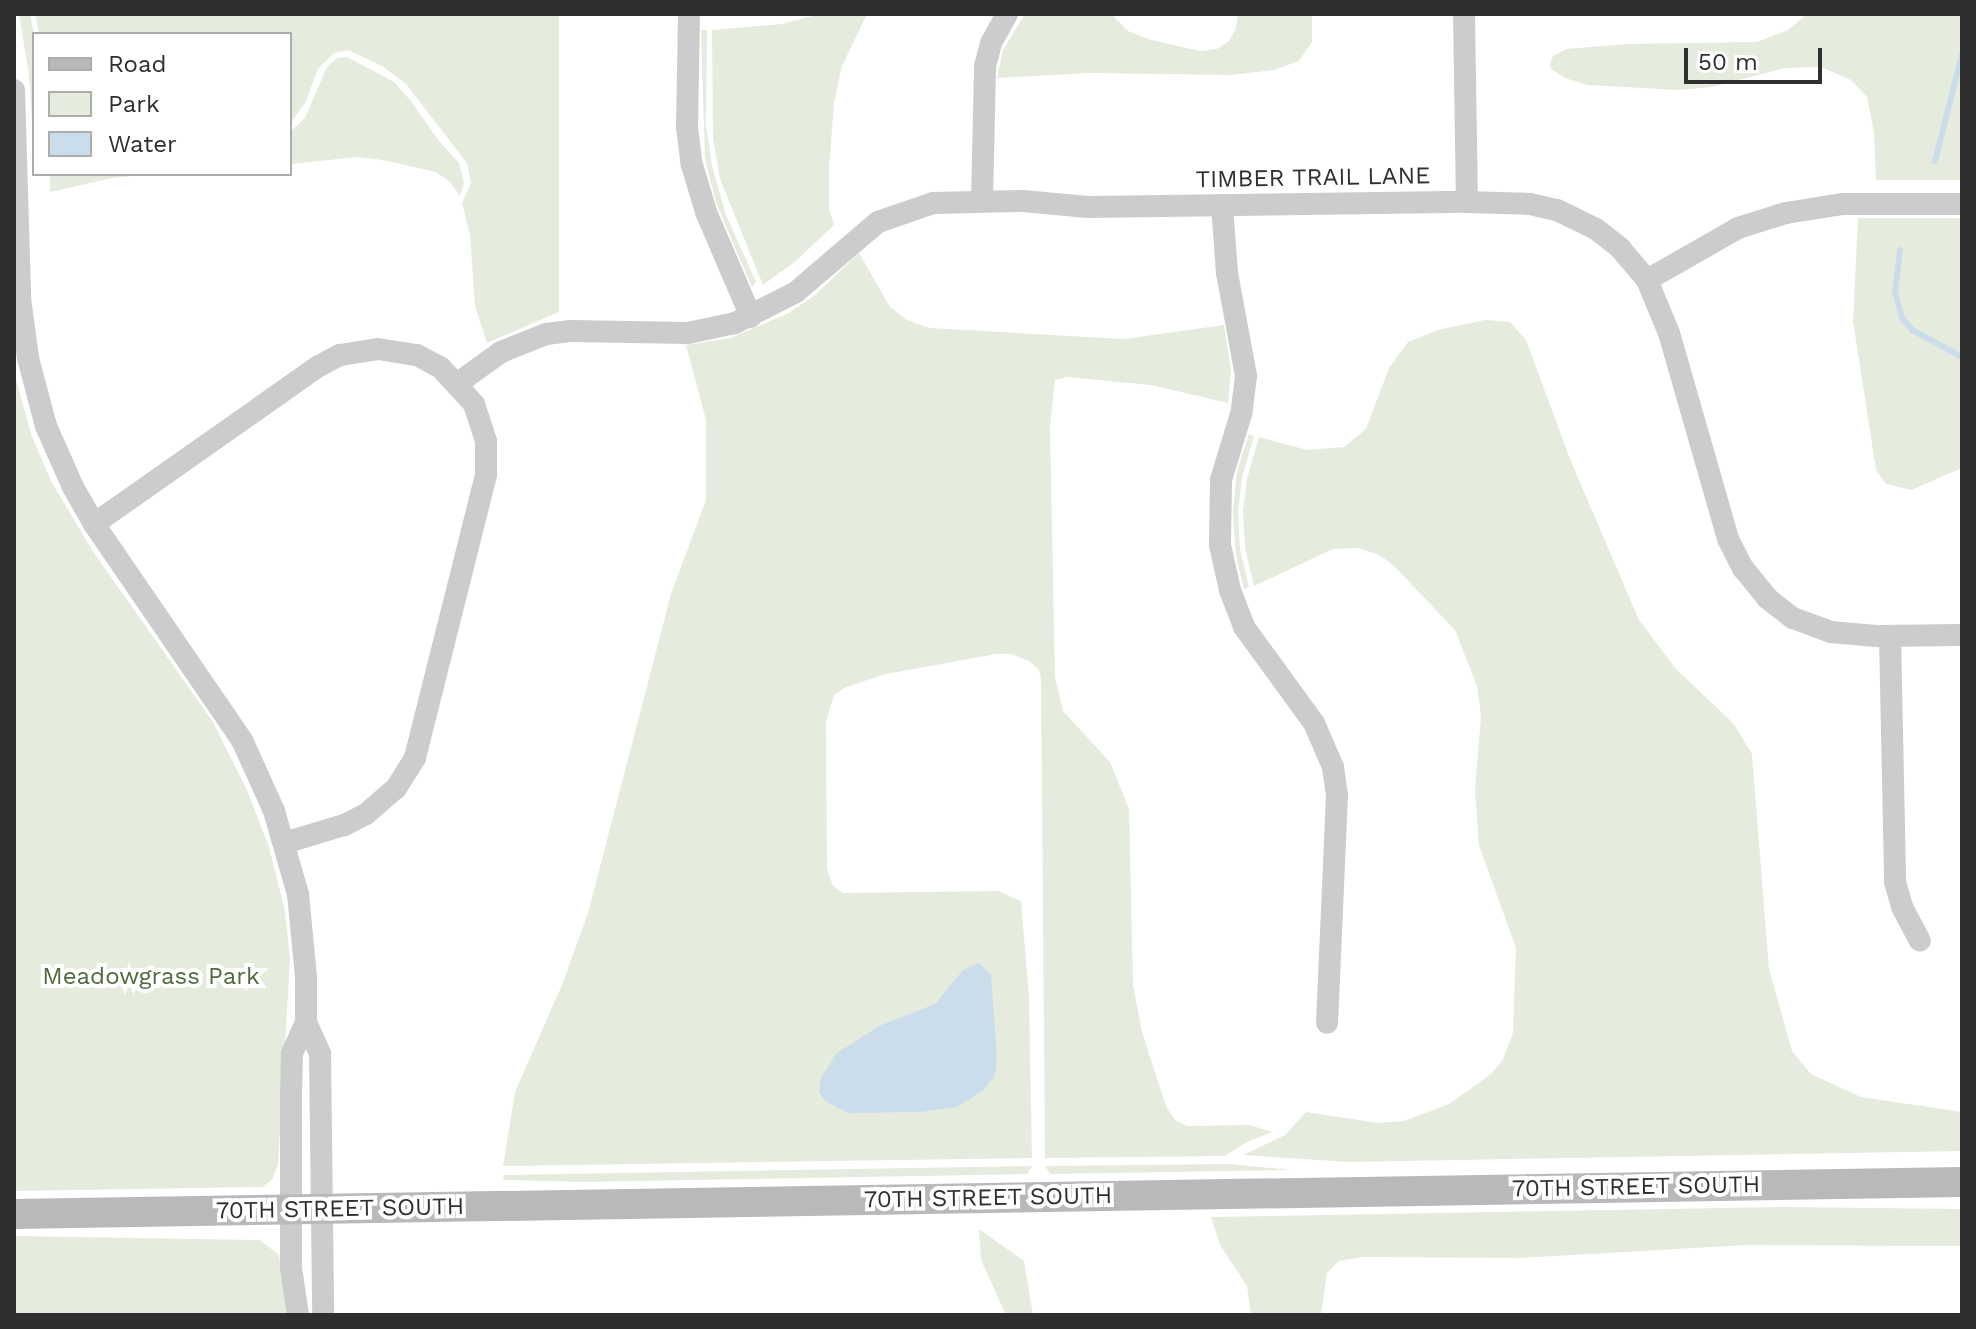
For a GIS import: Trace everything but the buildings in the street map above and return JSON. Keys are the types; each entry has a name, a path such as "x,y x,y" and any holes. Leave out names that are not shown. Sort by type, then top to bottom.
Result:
{"main road":[{"name":"70TH STREET SOUTH","path":"14,1214 1962,1182"}],"street":[{"path":"689,14 687,127 692,165 706,212 751,317"},
{"path":"982,201 985,66 991,43 1007,14"},
{"path":"1464,14 1467,202"},
{"path":"14,90 19,274 28,358 53,442 94,524 242,740 284,843 304,933 306,1022 320,1053 323,1315"},
{"name":"TIMBER TRAIL LANE","path":"458,383 501,352 546,334 570,331 688,333 751,317 796,292 850,242 889,216 933,203 982,201 1088,207 1467,202 1530,204 1573,216 1613,241 1647,280 1669,333 1720,517 1749,577 1774,604 1807,625 1841,634 1962,635"},
{"path":"1647,280 1728,233 1786,213 1843,204 1962,204"},
{"path":"1222,205 1227,273 1246,376 1241,414 1221,480 1220,545 1230,590 1244,627 1314,723 1333,767 1337,795 1327,1023"},
{"path":"94,524 319,366 340,355 378,349 406,352 432,362 458,383 474,404 484,429 486,475 415,758 396,788 376,808 344,825 284,843"},
{"path":"1890,636 1895,882 1902,907 1920,941"},
{"path":"298,1315 291,1268 292,1054 306,1022"}],"green space":[{"path":"19,14 30,14 34,32 32,121 29,75"},
{"path":"35,14 559,14 559,312 487,343 475,306 470,235 462,203 471,183 467,163 406,84 382,66 348,50 334,53 318,69 305,103 292,121 292,32 39,32"},
{"path":"821,14 867,14 842,66 834,103 829,208 834,225 796,261 763,285 720,179 713,138 712,30 782,24"},
{"path":"1025,14 1111,14 1128,31 1199,51 1217,49 1229,41 1236,28 1238,14 1312,14 1312,42 1299,61 1274,70 1231,75 1088,73 997,78 1003,50"},
{"path":"1807,14 1962,14 1962,180 1876,180 1874,133 1867,97 1851,80 1821,67 1785,68 1712,87 1679,90 1587,85 1565,78 1551,69 1553,56 1566,49 1628,44 1757,42 1788,30"},
{"path":"701,30 707,30 706,125 712,166 726,215 756,282 752,287 716,203 705,159"},
{"path":"347,57 394,82 411,101 459,163 464,183 460,196 449,181 436,172 383,160 358,157 292,164 292,130 305,118 327,67 337,58"},
{"path":"50,176 132,176 112,178 50,192"},
{"path":"1858,218 1962,218 1962,468 1911,490 1886,484 1876,470 1853,321"},
{"path":"859,253 890,307 907,320 930,328 1124,339 1224,325 1231,371 1228,403 1151,385 1068,377 1055,380 1050,426 1055,677 1063,711 1110,762 1129,809 1133,985 1142,1032 1166,1106 1175,1120 1187,1126 1250,1125 1272,1132 1247,1142 1225,1156 1045,1158 1041,680 1039,670 1029,661 1011,654 996,654 886,674 846,687 834,695 826,722 827,869 833,886 843,893 999,891 1021,901 1029,997 1032,1158 503,1166 515,1092 562,985 588,913 671,594 706,500 706,420 686,345 730,338 787,314 815,295"},
{"path":"1485,320 1510,322 1526,340 1570,459 1639,620 1676,669 1734,724 1752,754 1769,969 1792,1051 1811,1074 1861,1097 1962,1112 1962,1151 1348,1162 1243,1155 1285,1135 1306,1112 1379,1123 1404,1121 1449,1104 1491,1074 1503,1059 1513,1033 1516,948 1479,845 1475,790 1481,716 1477,686 1455,630 1392,564 1379,555 1359,548 1333,549 1254,586 1245,548 1243,511 1247,479 1259,437 1307,450 1344,447 1366,429 1389,368 1408,342 1438,330"},
{"name":"Meadowgrass Park","path":"14,371 31,434 51,481 92,550 213,722 247,790 269,847 285,911 290,959 278,1165 272,1180 262,1187 14,1191"},
{"path":"1249,434 1254,436 1242,478 1238,511 1240,549 1249,587 1244,589 1236,556 1233,512 1237,471"},
{"path":"1230,1164 1291,1170 1050,1174 1045,1166"},
{"path":"1032,1166 1027,1174 581,1182 504,1180 503,1175"},
{"path":"1785,1207 1962,1209 1962,1246 1747,1245 1519,1258 1364,1257 1339,1261 1327,1273 1321,1315 1251,1315 1247,1286 1220,1245 1211,1217"},
{"path":"979,1229 1024,1261 1033,1315 1006,1315 981,1260"},
{"path":"14,1236 260,1240 279,1255 288,1315 14,1315"}],"water":[{"path":"979,963 991,975 997,1057 995,1075 984,1090 957,1107 921,1112 848,1113 825,1101 819,1092 821,1078 837,1053 881,1025 935,1004 963,970"}],"waterway":[{"path":"1935,161 1962,54"},
{"path":"1900,250 1895,292 1902,318 1912,330 1962,357"}]}
